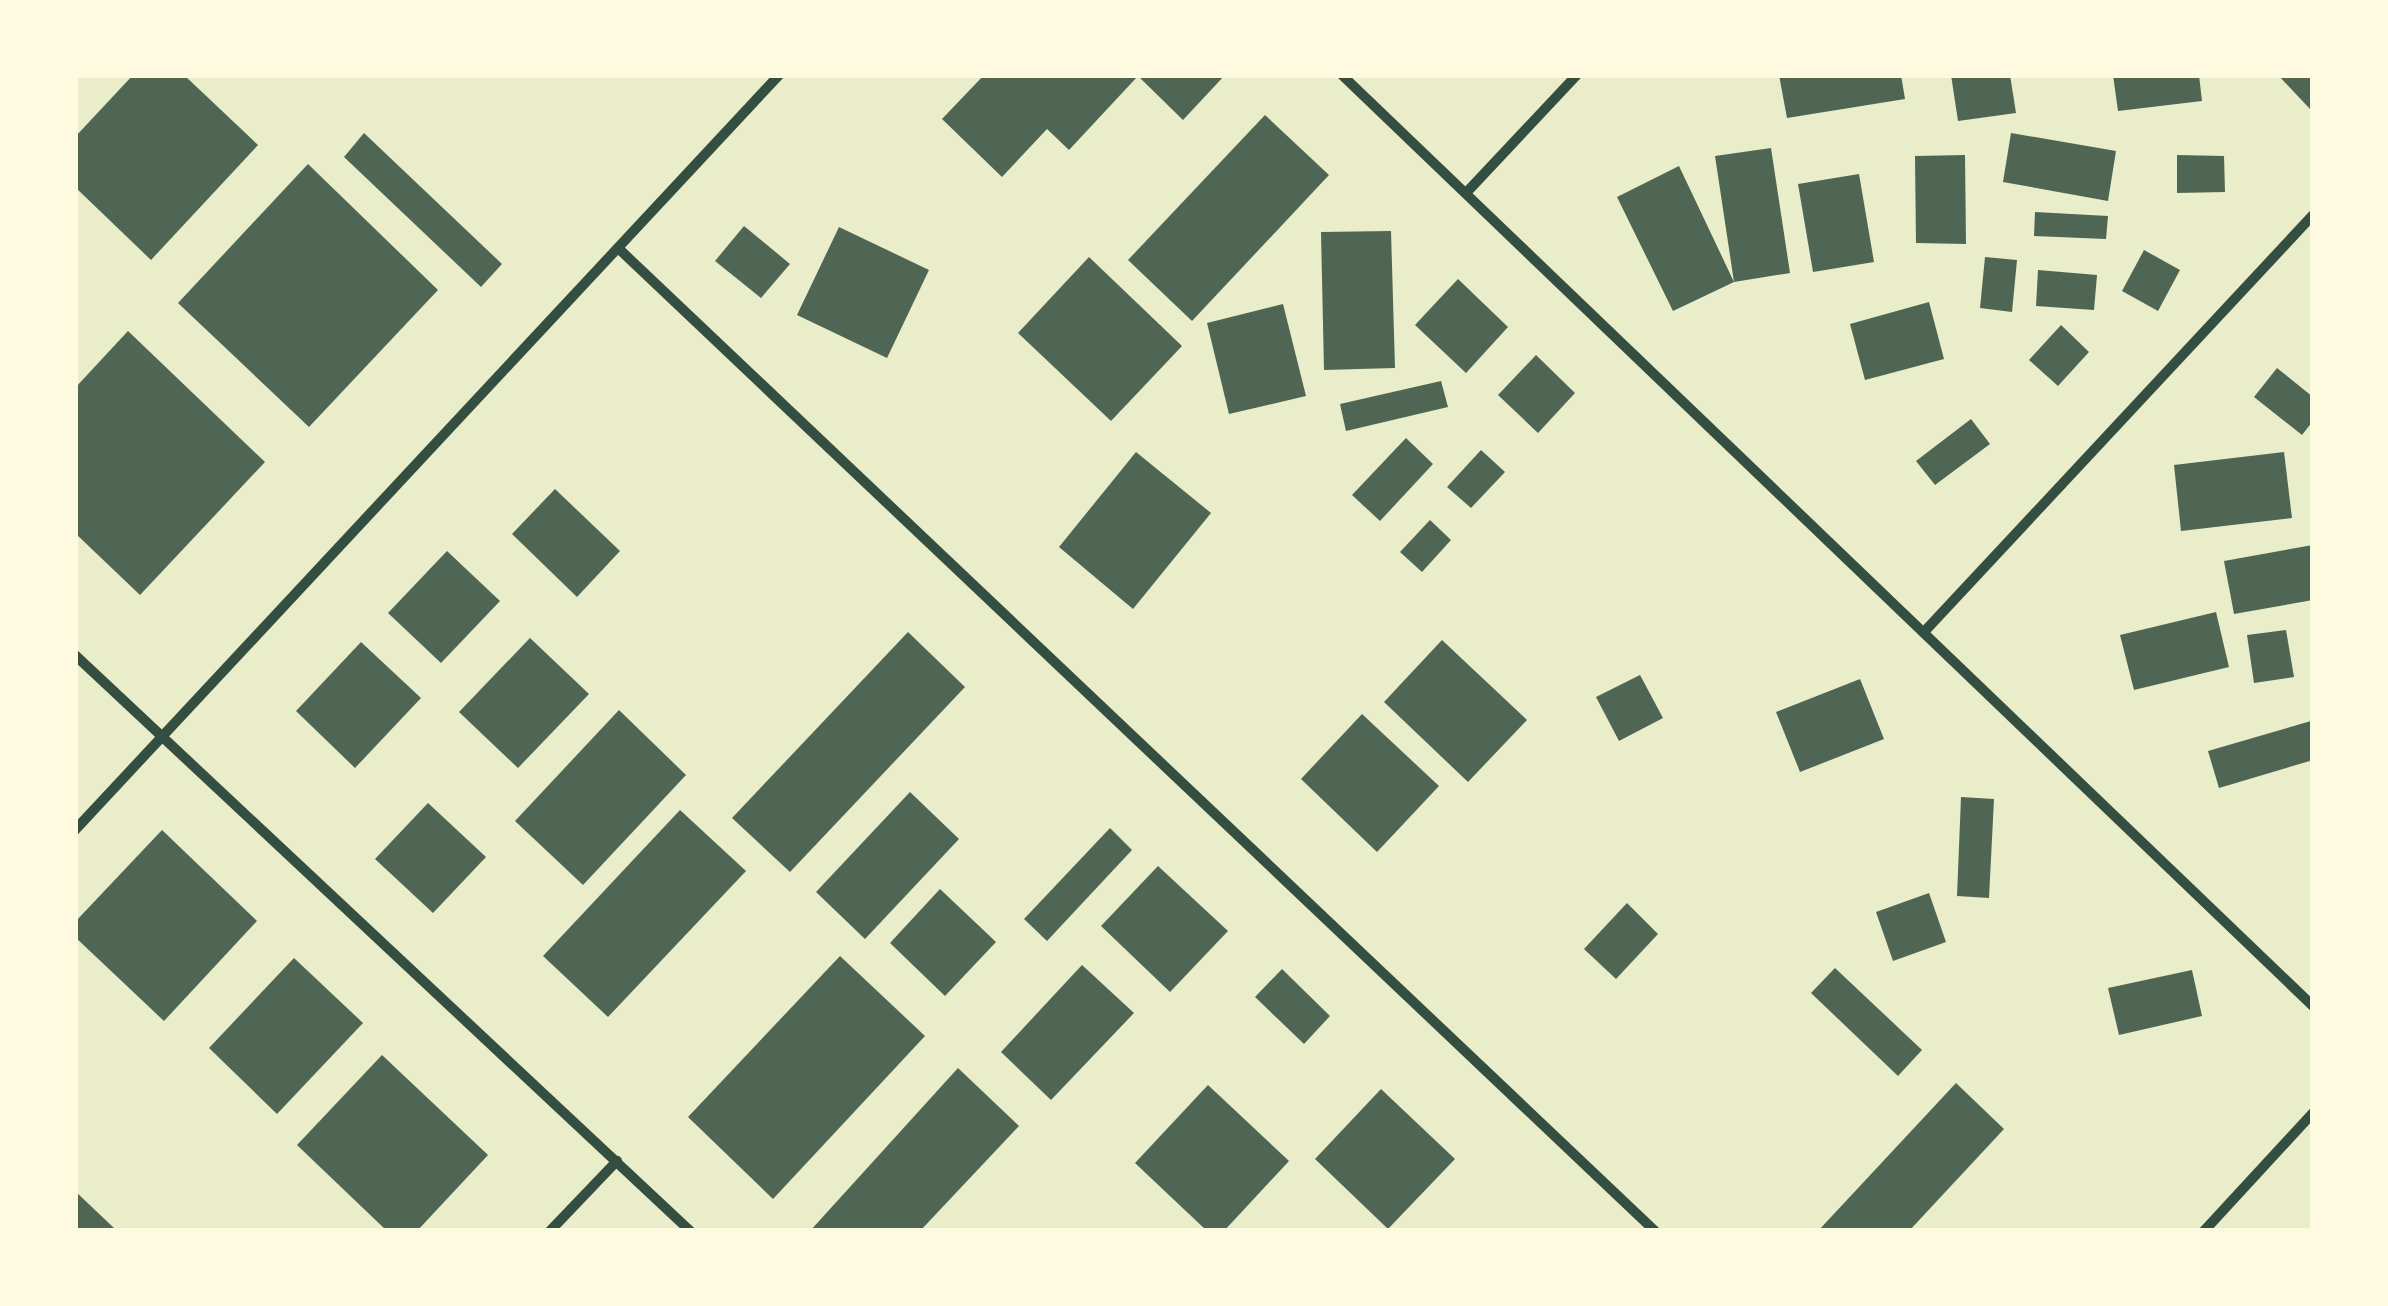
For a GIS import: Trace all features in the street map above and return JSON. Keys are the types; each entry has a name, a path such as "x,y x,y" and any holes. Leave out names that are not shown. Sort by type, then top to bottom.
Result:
{"street":[{"path":"75,830 779,75"},
{"path":"1342,75 2313,1006"},
{"path":"1466,193 1578,75"},
{"path":"1924,632 2313,215"},
{"path":"618,248 1655,1231"},
{"path":"75,655 690,1231"},
{"path":"2204,1231 2313,1114"},
{"path":"550,1231 617,1161"}],"building":[{"path":"133,75 184,75 258,145 151,260 75,187 75,137"},
{"path":"984,75 1225,75 1183,120 1138,76 1069,150 1047,129 1002,177 942,119"},
{"path":"1779,75 1901,75 1905,99 1787,118"},
{"path":"1951,75 2010,75 2016,113 1958,121"},
{"path":"2113,75 2199,75 2202,101 2118,111"},
{"path":"2278,75 2313,75 2313,106 2310,109"},
{"path":"1265,115 1329,175 1192,321 1128,260"},
{"path":"364,133 502,264 481,287 344,157"},
{"path":"2011,133 2116,151 2108,201 2003,182"},
{"path":"1771,148 1790,273 1734,282 1715,156"},
{"path":"1965,155 1966,244 1916,243 1915,156"},
{"path":"2177,155 2224,156 2225,192 2177,193"},
{"path":"308,164 438,290 309,427 178,303"},
{"path":"1679,166 1734,282 1673,311 1617,197"},
{"path":"1859,174 1874,262 1813,272 1798,184"},
{"path":"2035,212 2108,216 2106,239 2034,236"},
{"path":"744,226 790,264 761,298 715,261"},
{"path":"839,227 929,270 887,358 797,315"},
{"path":"1391,231 1395,368 1324,370 1321,232"},
{"path":"2144,250 2180,270 2158,311 2122,291"},
{"path":"1089,257 1182,346 1111,421 1018,333"},
{"path":"1985,257 2017,260 2012,312 1980,308"},
{"path":"2038,270 2097,275 2094,310 2036,306"},
{"path":"1458,279 1508,327 1466,373 1415,325"},
{"path":"1929,302 1944,359 1865,380 1850,324"},
{"path":"1283,304 1306,396 1229,414 1207,323"},
{"path":"2061,325 2089,352 2058,386 2029,360"},
{"path":"128,331 265,462 140,595 75,533 75,388"},
{"path":"1536,355 1575,393 1538,433 1498,395"},
{"path":"2277,368 2313,397 2313,421 2302,435 2254,397"},
{"path":"1441,381 1448,407 1346,431 1340,404"},
{"path":"1971,419 1990,444 1935,485 1916,461"},
{"path":"1406,438 1433,464 1380,521 1352,495"},
{"path":"1481,450 1505,472 1471,508 1447,487"},
{"path":"1136,452 1211,513 1133,609 1059,547"},
{"path":"2284,452 2292,518 2181,531 2174,465"},
{"path":"555,489 620,551 577,597 512,534"},
{"path":"1430,520 1451,540 1422,572 1400,552"},
{"path":"2313,545 2313,600 2234,614 2224,561"},
{"path":"447,551 500,601 441,663 388,613"},
{"path":"2216,612 2229,667 2134,690 2120,635"},
{"path":"2286,630 2294,677 2254,683 2247,635"},
{"path":"908,632 965,687 790,872 732,818"},
{"path":"530,638 589,694 518,768 459,712"},
{"path":"1442,640 1527,720 1468,782 1384,702"},
{"path":"361,642 421,698 355,768 296,711"},
{"path":"1640,675 1663,718 1619,741 1596,697"},
{"path":"1860,679 1884,739 1800,772 1776,712"},
{"path":"619,710 686,775 583,885 515,821"},
{"path":"1362,714 1439,786 1377,852 1301,779"},
{"path":"2311,721 2313,760 2219,788 2208,751"},
{"path":"910,792 959,839 865,939 816,892"},
{"path":"1961,797 1994,799 1989,898 1957,896"},
{"path":"428,803 486,857 433,913 375,859"},
{"path":"680,810 746,871 608,1017 543,956"},
{"path":"1110,828 1132,850 1047,941 1024,919"},
{"path":"162,830 257,921 164,1021 75,937 75,922"},
{"path":"1158,866 1228,931 1170,992 1101,926"},
{"path":"940,889 996,942 945,996 890,943"},
{"path":"1929,893 1946,942 1893,961 1876,912"},
{"path":"1627,903 1658,934 1616,979 1584,949"},
{"path":"840,956 925,1036 773,1199 688,1117"},
{"path":"294,958 363,1023 277,1114 209,1048"},
{"path":"1082,965 1134,1013 1051,1100 1001,1052"},
{"path":"1835,968 1922,1050 1898,1076 1811,993"},
{"path":"1282,969 1330,1016 1304,1044 1255,997"},
{"path":"2192,970 2202,1016 2119,1035 2108,988"},
{"path":"382,1055 488,1155 417,1231 387,1231 297,1145"},
{"path":"958,1068 1019,1126 920,1231 810,1231"},
{"path":"1956,1083 2004,1129 1909,1231 1818,1231"},
{"path":"1208,1085 1289,1161 1224,1231 1207,1231 1135,1163"},
{"path":"1381,1089 1455,1159 1388,1229 1315,1159"},
{"path":"75,1191 114,1228 111,1231 75,1231"}]}
